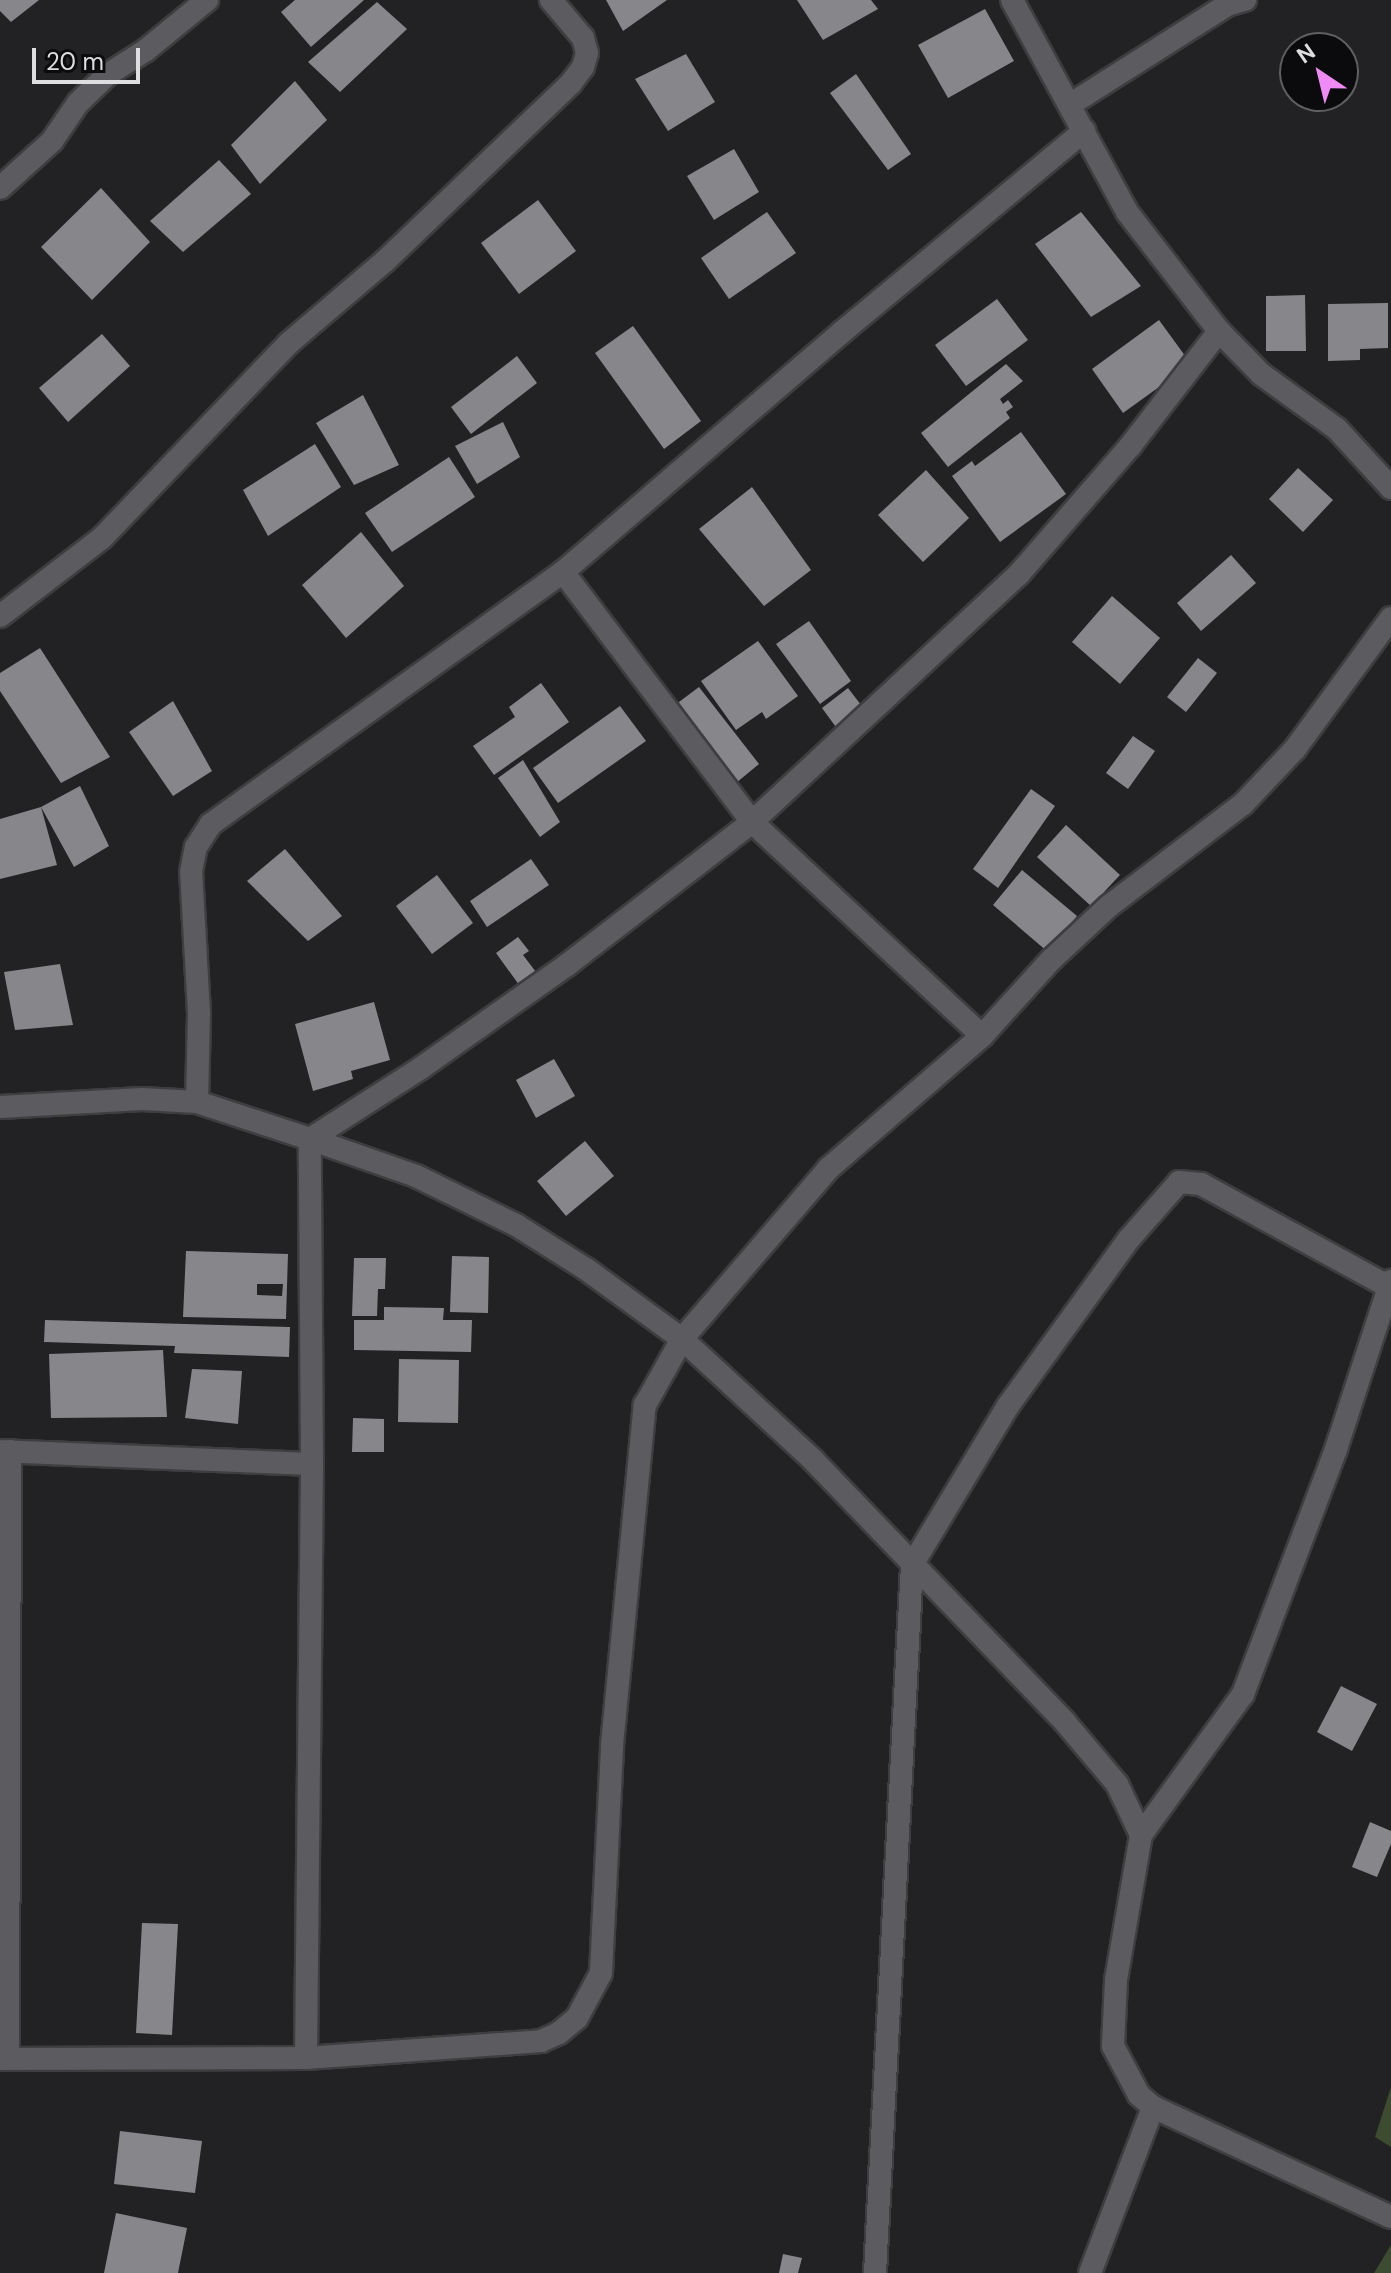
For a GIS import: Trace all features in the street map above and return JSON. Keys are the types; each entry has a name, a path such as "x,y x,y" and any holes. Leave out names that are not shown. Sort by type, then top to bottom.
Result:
{"street":[{"path":"0,188 52,141 78,103 107,75 146,50 207,0"},
{"path":"0,616 102,538 289,343 384,262 571,83 583,67 587,53 583,38 551,0"},
{"path":"1012,0 1127,212 1219,331 1261,374 1337,429 1391,488"},
{"path":"1071,104 1232,2"},
{"path":"197,1102 199,1013 191,872 196,847 211,824 563,572 842,332 1084,131"},
{"path":"310,1139 421,1068 567,965 752,822 1019,574 1131,445 1219,331"},
{"path":"563,572 752,822 982,1036"},
{"path":"312,1464 132,1459 5,1451 4,2059 306,2058 541,2041 559,2033 590,1999 601,1973 612,1745 645,1405 682,1339 828,1169 982,1036 1051,960 1109,906 1243,804 1295,749 1391,618"},
{"path":"0,1107 142,1099 197,1102 416,1176 516,1225 586,1269 682,1339 813,1460 1064,1721 1117,1784 1141,1835"},
{"path":"306,2058 312,1464 310,1139"},
{"path":"875,2273 912,1565 1008,1406 1129,1239 1179,1182 1201,1184 1390,1284 1336,1449 1243,1694 1141,1835 1116,1980 1113,2046 1139,2095 1153,2107 1391,2217"},
{"path":"1090,2273 1153,2107"}],"green space":[{"path":"1391,2087 1391,2147 1375,2137"},
{"path":"1391,2245 1391,2273 1374,2273"}],"building":[{"path":"0,0 39,0 11,22 0,11"},
{"path":"295,0 364,0 311,47 281,12"},
{"path":"606,0 667,0 623,31"},
{"path":"797,0 871,0 878,9 823,40"},
{"path":"377,2 407,29 340,92 308,62"},
{"path":"985,9 1014,61 948,98 918,45"},
{"path":"686,54 715,102 668,131 635,79"},
{"path":"856,74 911,154 888,170 830,93"},
{"path":"295,81 327,120 260,184 231,145"},
{"path":"734,149 759,192 714,220 687,176"},
{"path":"219,160 251,194 183,252 150,221"},
{"path":"101,188 150,242 92,300 41,247"},
{"path":"538,200 576,251 519,294 481,243"},
{"path":"767,212 796,253 729,299 701,258"},
{"path":"1081,212 1141,286 1091,317 1035,244"},
{"path":"1305,295 1306,351 1266,351 1266,296"},
{"path":"997,299 1028,340 966,386 935,345"},
{"path":"1388,303 1388,348 1360,349 1360,360 1328,361 1328,304"},
{"path":"1159,320 1191,364 1123,413 1092,369"},
{"path":"633,326 701,421 664,449 595,353"},
{"path":"102,334 130,366 68,422 39,388"},
{"path":"517,356 537,383 471,434 451,407"},
{"path":"1006,364 1023,381 1000,399 1003,404 1008,400 1013,407 1006,412 1010,418 948,467 921,433"},
{"path":"363,395 399,465 354,485 316,423"},
{"path":"503,422 520,457 477,484 455,446"},
{"path":"1021,432 1066,494 1000,542 952,476 972,461 975,466"},
{"path":"315,444 341,487 268,536 243,490"},
{"path":"449,457 475,497 392,552 365,513"},
{"path":"1298,468 1333,500 1303,532 1269,499"},
{"path":"926,470 969,518 923,562 878,515"},
{"path":"752,487 811,570 764,606 699,529"},
{"path":"361,532 404,586 346,638 302,585"},
{"path":"1231,555 1256,583 1201,631 1177,603"},
{"path":"1112,596 1160,638 1120,684 1072,642"},
{"path":"809,621 851,681 820,704 776,644"},
{"path":"758,641 798,696 766,719 762,712 736,730 701,681"},
{"path":"40,648 110,757 61,783 0,691 0,673"},
{"path":"1198,658 1217,673 1186,712 1167,697"},
{"path":"541,683 569,722 494,775 473,746 515,717 509,707"},
{"path":"699,687 759,764 736,783 675,705"},
{"path":"848,688 868,714 841,734 822,708"},
{"path":"173,701 212,771 173,796 129,732"},
{"path":"620,706 646,741 558,803 533,768"},
{"path":"1133,736 1155,751 1128,789 1106,773"},
{"path":"523,760 560,822 540,837 498,778"},
{"path":"80,786 109,846 74,867 41,807"},
{"path":"1031,789 1055,806 998,888 973,869"},
{"path":"41,807 57,865 0,879 0,819"},
{"path":"1066,825 1120,875 1091,906 1037,857"},
{"path":"285,849 342,916 308,941 247,881"},
{"path":"531,859 549,885 487,927 470,901"},
{"path":"1022,870 1077,916 1048,952 993,905"},
{"path":"437,875 473,923 432,954 396,906"},
{"path":"518,937 529,951 523,955 539,976 522,989 496,953"},
{"path":"60,964 73,1025 15,1030 4,972"},
{"path":"374,1002 390,1060 351,1071 353,1079 313,1091 295,1024"},
{"path":"554,1059 575,1096 536,1118 516,1080"},
{"path":"585,1141 614,1176 566,1216 537,1181"},
{"path":"186,1251 288,1254 286,1319 183,1317","holes":["257,1284 283,1284 282,1296 257,1295"]},
{"path":"452,1256 489,1257 488,1313 450,1312"},
{"path":"354,1258 386,1258 385,1289 378,1289 377,1316 352,1316"},
{"path":"384,1307 444,1308 443,1320 472,1320 471,1352 354,1350 354,1320 384,1320"},
{"path":"45,1320 290,1327 289,1357 174,1353 175,1346 44,1342"},
{"path":"163,1350 167,1417 51,1418 49,1354"},
{"path":"399,1359 459,1360 458,1423 398,1422"},
{"path":"192,1369 242,1371 238,1424 185,1418"},
{"path":"353,1418 384,1419 384,1452 352,1452"},
{"path":"1341,1686 1377,1704 1352,1751 1317,1732"},
{"path":"1370,1822 1391,1831 1391,1844 1377,1877 1352,1867"},
{"path":"142,1923 178,1924 172,2035 136,2033"},
{"path":"120,2131 202,2141 195,2193 114,2184"},
{"path":"116,2213 187,2228 178,2273 104,2273"},
{"path":"783,2254 802,2258 798,2273 779,2273"}]}
